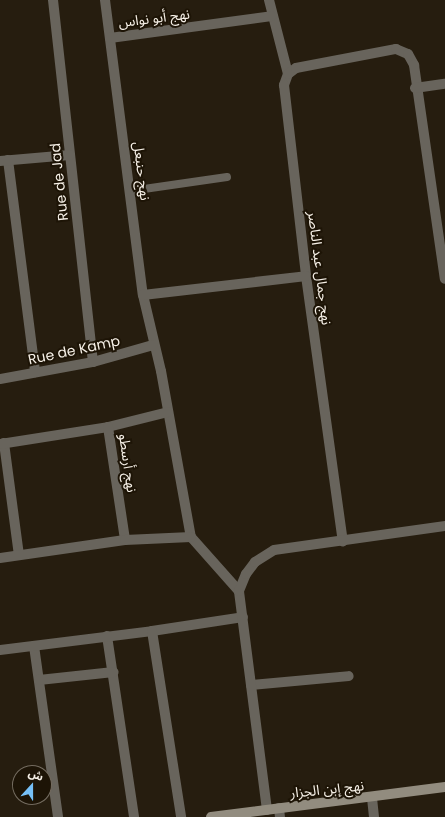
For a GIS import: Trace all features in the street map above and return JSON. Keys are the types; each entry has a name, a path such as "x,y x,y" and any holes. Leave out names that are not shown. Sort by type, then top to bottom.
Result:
{"street":[{"name":"Rue de Jad","path":"53,0 93,362"},
{"name":"نهج حنبعل","path":"105,0 144,295 153,346 168,412 191,537"},
{"name":"نهج جمال عبد الناصر","path":"270,0 272,16 288,74 284,85 306,276 343,541"},
{"name":"نهج أبو نواس","path":"110,38 272,16"},
{"path":"288,74 296,68 396,49 408,54 414,65 415,88 445,278"},
{"path":"415,88 445,84"},
{"path":"36,372 4,160 70,155"},
{"path":"144,295 306,276"},
{"name":"Rue de Kamp","path":"0,379 93,362 153,346"},
{"path":"108,427 168,412"},
{"name":"نهج أرسطو","path":"2,444 108,427 125,540"},
{"path":"2,444 19,555"},
{"path":"239,591 255,562 274,550 445,526"},
{"path":"0,558 125,540 191,537 239,591 267,810"},
{"path":"0,650 152,631 243,617"},
{"path":"152,631 181,817"},
{"path":"107,636 114,672 134,817"},
{"path":"34,646 58,817"},
{"path":"39,680 114,672"},
{"path":"252,685 349,676"},
{"name":"نهج إبن الجزار","path":"211,817 267,810 280,813 445,787"},
{"path":"372,798 374,817"}],"lane":[{"path":"130,191 227,177"}]}
